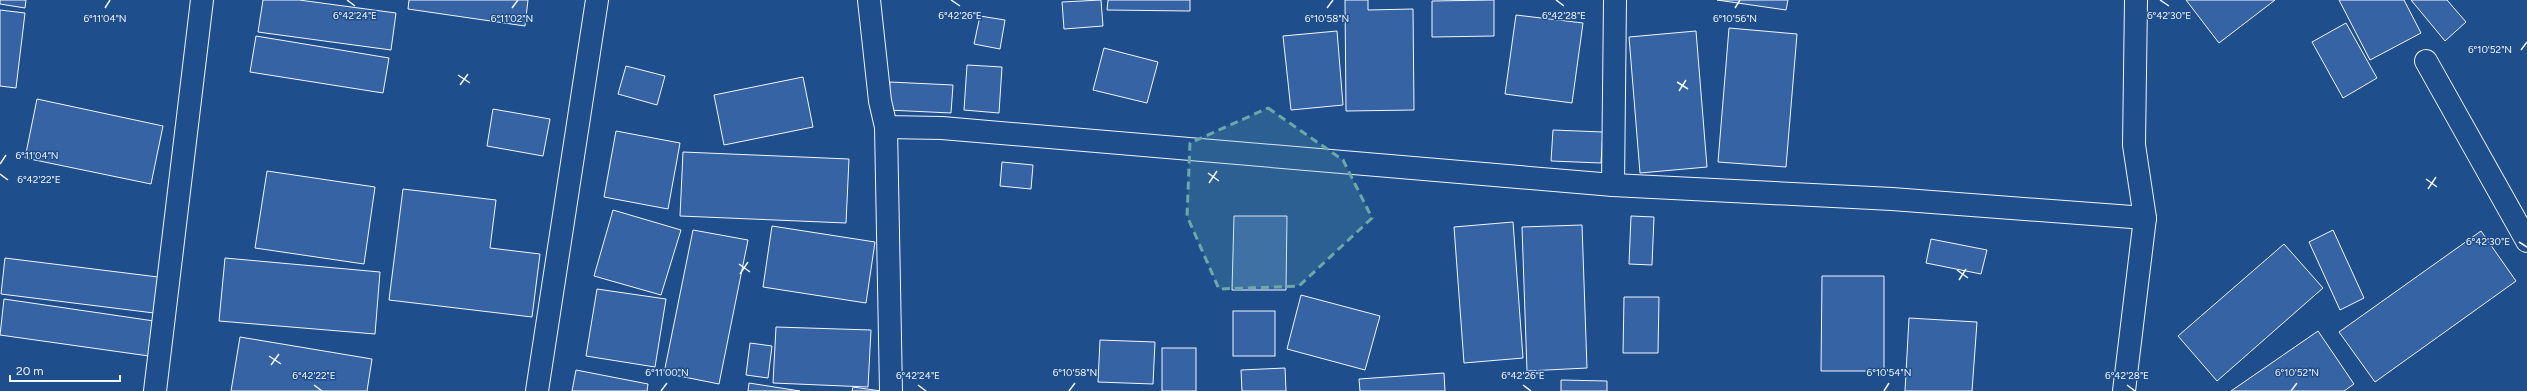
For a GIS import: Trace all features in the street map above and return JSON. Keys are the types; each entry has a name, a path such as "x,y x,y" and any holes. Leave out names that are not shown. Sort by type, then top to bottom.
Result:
{"street":[{"path":"155,391 202,0"},
{"path":"537,391 597,0"},
{"path":"869,0 880,101 886,127 891,391"},
{"path":"1613,185 1616,0"},
{"path":"2124,391 2145,218 2134,145 2136,0"},
{"path":"2426,62 2527,241"},
{"path":"886,127 942,128 1613,185 1892,198 2145,218"}],"highlighted area":[{"path":"1268,108 1343,160 1372,218 1299,286 1219,289 1187,216 1190,143"}],"building":[{"path":"0,0 26,0 25,8 0,4"},
{"path":"263,0 299,0 396,13 391,50 258,32"},
{"path":"409,0 528,0 525,26 408,9"},
{"path":"1101,0 1103,26 1064,29 1062,2"},
{"path":"1108,0 1190,0 1190,11 1107,10"},
{"path":"1345,0 1368,0 1368,10 1413,9 1414,110 1346,111"},
{"path":"1494,0 1494,36 1432,37 1432,1"},
{"path":"1717,0 1788,0 1786,10"},
{"path":"2186,0 2275,0 2219,43"},
{"path":"2339,0 2404,0 2421,33 2370,60"},
{"path":"2411,0 2447,0 2466,22 2445,41"},
{"path":"0,10 25,13 16,88 0,86"},
{"path":"1516,15 1583,23 1572,103 1505,94"},
{"path":"980,16 1005,20 1000,49 974,44"},
{"path":"2346,23 2377,78 2343,98 2312,42"},
{"path":"1729,28 1797,34 1786,167 1718,162"},
{"path":"1337,31 1343,105 1291,110 1283,36"},
{"path":"1696,31 1707,167 1640,173 1629,37"},
{"path":"256,36 389,58 383,93 250,72"},
{"path":"1104,48 1158,62 1147,103 1093,90"},
{"path":"967,65 1002,67 999,113 964,110"},
{"path":"626,66 665,76 657,105 618,94"},
{"path":"803,77 813,127 724,145 714,95"},
{"path":"890,82 953,85 951,113 888,110"},
{"path":"37,99 163,126 151,184 25,158"},
{"path":"493,109 550,119 543,156 487,146"},
{"path":"1553,130 1603,132 1601,163 1551,161"},
{"path":"616,131 680,143 668,209 604,197"},
{"path":"683,152 849,159 846,223 680,216"},
{"path":"1002,162 1033,165 1031,189 1000,186"},
{"path":"267,171 375,187 364,264 255,248"},
{"path":"403,189 496,200 490,248 540,254 532,317 389,300"},
{"path":"613,210 681,230 661,295 594,276"},
{"path":"1234,216 1287,216 1286,290 1232,290"},
{"path":"1631,216 1654,217 1652,265 1629,264"},
{"path":"1513,222 1523,358 1464,363 1454,227"},
{"path":"1582,225 1587,368 1527,371 1522,227"},
{"path":"772,226 875,242 866,303 763,287"},
{"path":"693,230 748,240 719,384 664,373"},
{"path":"2333,230 2364,298 2340,310 2309,242"},
{"path":"2481,231 2516,281 2375,382 2339,332"},
{"path":"1931,239 1987,250 1981,274 1926,263"},
{"path":"2284,244 2323,288 2217,381 2178,336"},
{"path":"5,258 158,277 154,313 1,294"},
{"path":"225,258 380,272 375,334 219,321"},
{"path":"1822,276 1884,276 1884,371 1821,371"},
{"path":"597,289 666,299 655,367 586,356"},
{"path":"1301,295 1380,316 1365,370 1287,349"},
{"path":"1624,297 1659,297 1658,353 1623,353"},
{"path":"4,299 154,321 149,356 0,335"},
{"path":"1233,311 1275,311 1275,356 1233,356"},
{"path":"1909,318 1977,322 1972,391 1905,391"},
{"path":"776,327 871,330 868,387 773,383"},
{"path":"2318,331 2354,384 2344,391 2231,391"},
{"path":"240,337 372,359 367,391 231,391"},
{"path":"1100,340 1155,342 1153,384 1098,382"},
{"path":"750,343 772,346 768,378 746,375"},
{"path":"1162,348 1196,348 1196,391 1162,391"},
{"path":"1285,368 1286,391 1242,391 1241,370"},
{"path":"576,370 648,384 647,391 572,391"},
{"path":"1444,373 1445,391 1360,391 1359,379"},
{"path":"1561,380 1607,381 1607,391 1561,391"},
{"path":"749,383 800,391 748,391"},
{"path":"853,387 881,391 852,391"}]}
